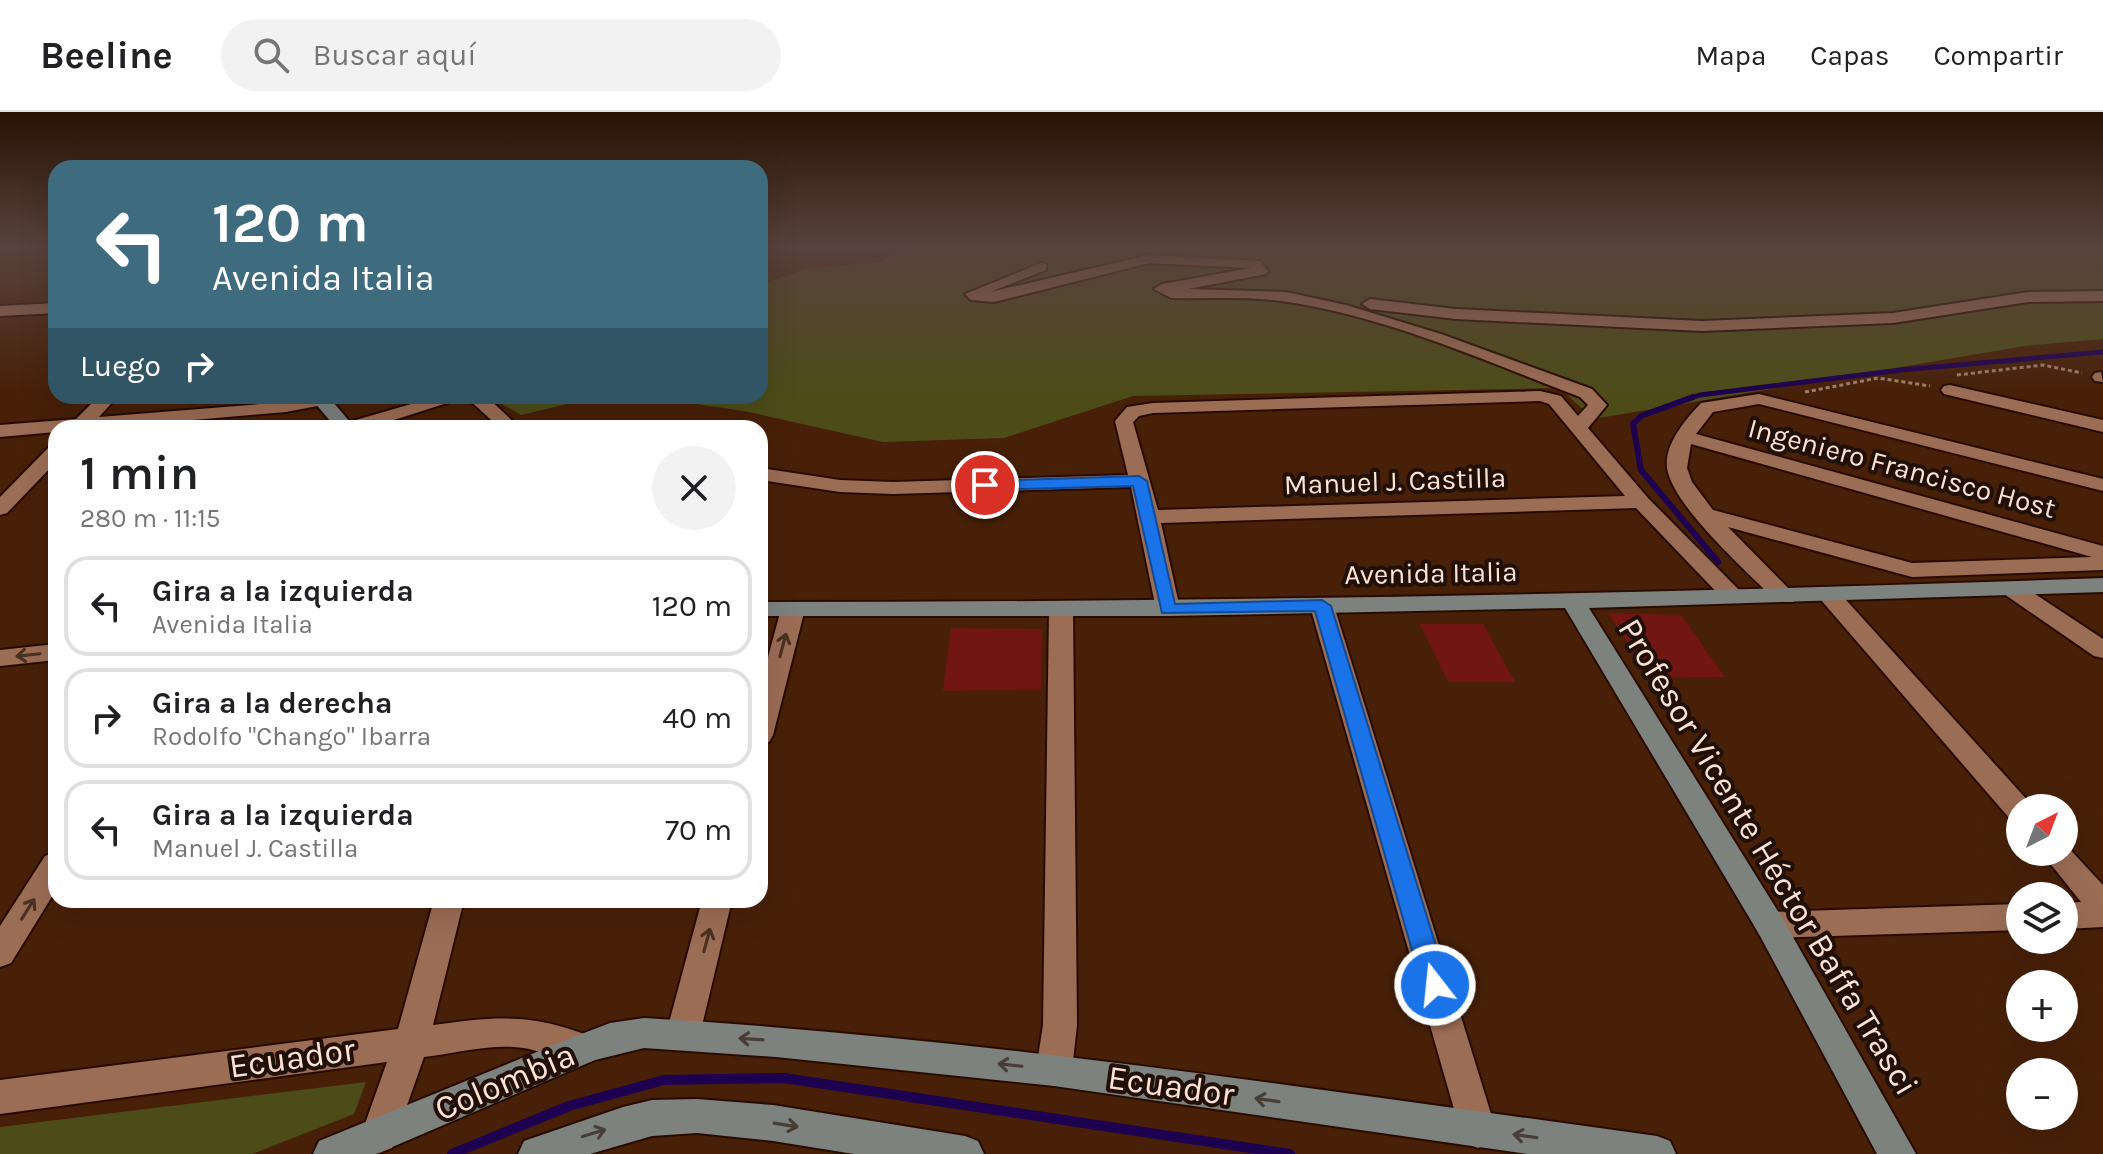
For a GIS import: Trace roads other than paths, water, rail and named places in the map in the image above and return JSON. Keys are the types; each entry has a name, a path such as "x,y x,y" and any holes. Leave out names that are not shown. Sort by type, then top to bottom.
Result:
{"main road":[{"path":"326,404 341,420"},
{"name":"Avenida Italia","path":"768,609 1061,611 1785,597 2103,585"},
{"name":"Profesor Vicente Héctor Baffa Trasci","path":"1572,600 1770,925 1897,1154"},
{"name":"Colombia","path":"332,1154 610,1039 644,1033 683,1034"},
{"name":"Ecuador","path":"683,1034 1054,1070 1657,1154"},
{"path":"537,1154 585,1135 652,1118 732,1118 965,1154"}],"street":[{"path":"975,296 1000,296"},
{"path":"1253,296 1286,297 1346,310 1435,337 1586,393 1598,405 1578,428"},
{"path":"1346,310 1349,306 1363,303 1456,314 1702,326 1893,318 2028,297 2103,296"},
{"path":"0,311 48,308"},
{"path":"1950,390 2103,426"},
{"path":"1168,609 1149,517 1124,421 1133,411 1548,397 1555,400 1641,502 1735,598"},
{"path":"1785,597 1690,498 1679,475 1678,453 1707,407 1759,399 2103,485"},
{"path":"85,420 101,404"},
{"path":"144,420 297,404"},
{"path":"376,420 430,404"},
{"path":"484,404 502,420"},
{"path":"0,431 48,428"},
{"name":"Ingeniero Francisco Host","path":"1686,437 2103,553"},
{"path":"0,509 48,459"},
{"path":"768,475 840,486 893,488 1139,481"},
{"name":"Manuel J. Castilla","path":"1149,517 1641,502"},
{"path":"1708,515 1912,570 2103,563"},
{"path":"2012,589 2103,650"},
{"path":"1829,595 2006,795"},
{"path":"1322,606 1478,1130"},
{"path":"768,704 793,609"},
{"path":"1054,1070 1060,1025 1061,611"},
{"path":"0,658 48,653"},
{"path":"2068,866 2103,906"},
{"path":"0,953 48,877"},
{"path":"379,1135 411,1043 447,908"},
{"path":"683,1034 715,908"},
{"path":"2078,915 2103,914"},
{"path":"1770,925 2006,917"},
{"name":"Ecuador","path":"0,1097 496,1032 526,1033 583,1049"}],"waterway":[{"path":"1688,399 1901,370 2103,352"},
{"path":"1693,397 1641,416 1633,424 1641,470 1718,562"},
{"path":"452,1154 569,1106 664,1080 784,1078 1290,1154"}]}
